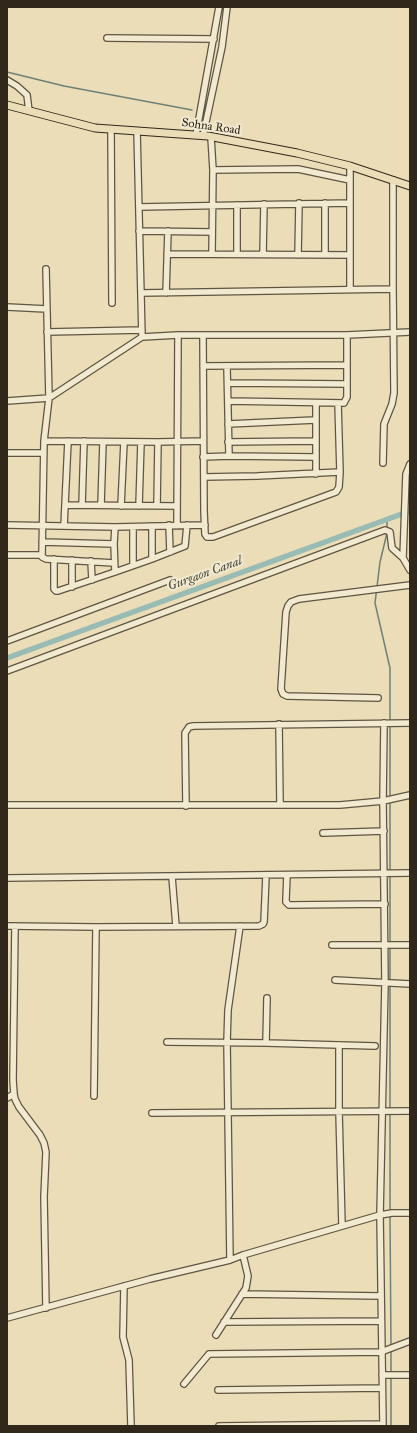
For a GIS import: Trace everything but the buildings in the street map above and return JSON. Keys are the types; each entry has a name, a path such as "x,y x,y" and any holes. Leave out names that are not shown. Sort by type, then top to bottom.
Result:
{"main road":[{"name":"Sohna Road","path":"7,105 95,128 211,137 297,153 350,166 410,186"}],"street":[{"path":"199,136 199,118 219,7"},
{"path":"199,136 206,120 222,47 227,7"},
{"path":"107,38 214,39"},
{"path":"7,80 27,95 29,111"},
{"path":"199,118 206,120"},
{"path":"111,130 112,303"},
{"path":"137,131 142,337"},
{"path":"211,137 213,170 212,254"},
{"path":"350,166 350,289"},
{"path":"213,170 295,169 350,180"},
{"path":"383,463 384,424 392,404 394,393 394,180"},
{"path":"325,203 325,255"},
{"path":"139,206 350,203"},
{"path":"237,204 237,254"},
{"path":"263,254 264,204"},
{"path":"298,255 300,204"},
{"path":"139,231 212,232"},
{"path":"166,293 168,231"},
{"path":"167,254 350,255"},
{"path":"46,269 49,398 43,453 43,525 41,555 43,559 114,563"},
{"path":"141,293 393,289"},
{"path":"7,307 47,309"},
{"path":"47,332 142,330"},
{"path":"7,401 49,398 142,337 347,335 410,332"},
{"path":"228,401 344,403 347,399 347,335"},
{"path":"177,525 178,336"},
{"path":"203,336 203,457 206,536 213,537 275,513 333,494 338,489 340,472 338,403"},
{"path":"203,366 347,365"},
{"path":"227,367 229,456"},
{"path":"228,383 347,384"},
{"path":"316,403 316,474"},
{"path":"228,424 315,420"},
{"path":"44,441 203,441"},
{"path":"64,526 68,441"},
{"path":"82,505 84,441"},
{"path":"228,442 315,441"},
{"path":"100,505 103,442"},
{"path":"121,506 124,442"},
{"path":"139,506 142,442"},
{"path":"157,506 158,442"},
{"path":"7,453 43,453"},
{"path":"203,457 315,457"},
{"path":"403,558 406,474 410,464"},
{"path":"204,477 340,472"},
{"path":"65,505 176,506"},
{"path":"7,525 115,527 205,525"},
{"path":"169,525 170,552"},
{"path":"54,559 54,590 58,591 152,559 185,546 187,525"},
{"path":"133,526 133,565"},
{"path":"152,526 152,559"},
{"path":"115,527 115,572"},
{"path":"7,671 387,530 390,534 392,548 403,558 410,570"},
{"path":"42,542 114,544"},
{"path":"7,555 41,555"},
{"path":"72,560 72,587"},
{"path":"91,561 92,580"},
{"path":"7,641 170,580"},
{"path":"378,698 287,696 283,694 281,689 286,612 291,602 299,599 410,585"},
{"path":"186,806 185,733 189,727 410,722"},
{"path":"219,1426 382,1424 382,1388 388,1375 387,1350 381,1321 380,1215 382,1110 389,983 389,945 385,904 389,874 384,831 388,800 389,723"},
{"path":"279,724 280,805"},
{"path":"7,805 340,805 388,800 410,795"},
{"path":"323,832 384,831"},
{"path":"7,878 266,876 410,873"},
{"path":"287,875 286,902 292,905 385,904"},
{"path":"172,876 176,926"},
{"path":"7,926 259,926 263,924 266,876"},
{"path":"15,926 14,1094 19,1107 40,1135 46,1152 44,1196 46,1308"},
{"path":"230,1260 227,1042 228,1010 240,926"},
{"path":"94,1096 96,927"},
{"path":"332,945 410,945"},
{"path":"335,980 410,984"},
{"path":"266,998 266,1042"},
{"path":"167,1042 266,1042 375,1046"},
{"path":"339,1045 342,1226"},
{"path":"7,1098 14,1094"},
{"path":"152,1113 339,1112 382,1110 410,1111"},
{"path":"7,1318 124,1286 230,1260 380,1215 410,1213"},
{"path":"216,1335 246,1288 248,1281 243,1255"},
{"path":"124,1286 124,1337 129,1360 131,1426"},
{"path":"242,1294 380,1296"},
{"path":"224,1322 381,1321"},
{"path":"184,1384 209,1354 387,1350 410,1341"},
{"path":"388,1375 410,1376"},
{"path":"218,1390 382,1388"}],"waterway":[{"path":"7,72 64,86 192,110"},
{"name":"Gurgaon Canal","path":"7,658 410,511"},
{"path":"387,519 387,529"},
{"path":"387,533 380,562 375,603 390,668 390,942"},
{"path":"390,946 390,980"},
{"path":"390,984 390,1109"},
{"path":"390,1115 390,1211"},
{"path":"390,1215 391,1347"},
{"path":"391,1351 391,1373"},
{"path":"391,1377 391,1426"}]}
